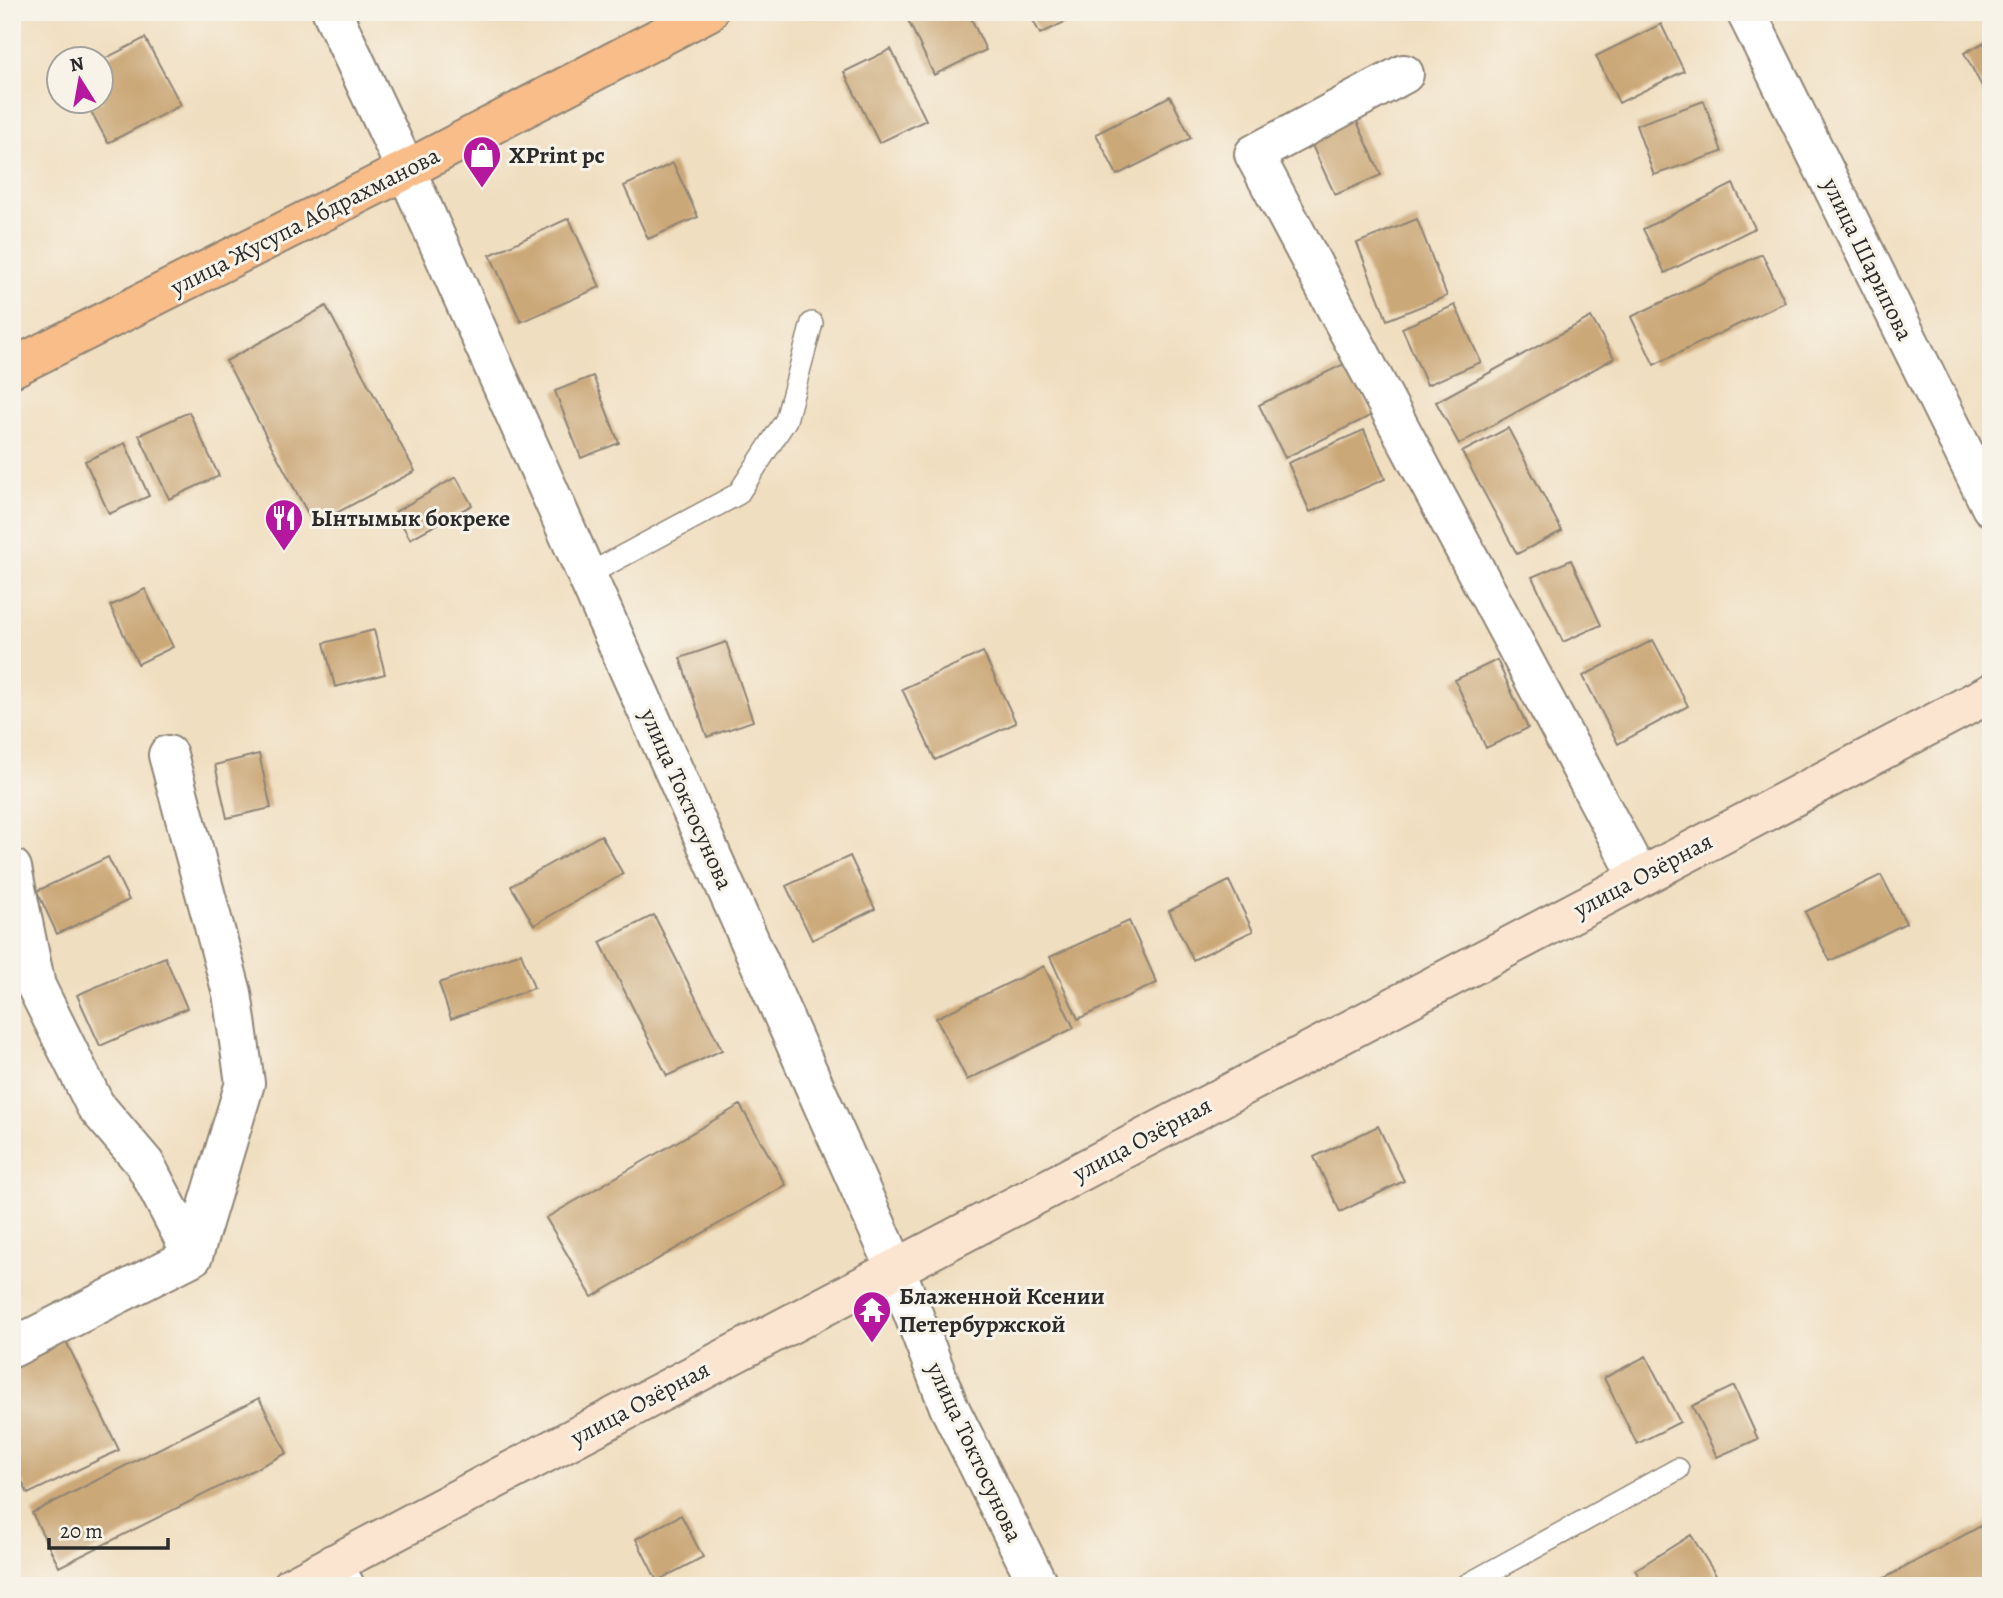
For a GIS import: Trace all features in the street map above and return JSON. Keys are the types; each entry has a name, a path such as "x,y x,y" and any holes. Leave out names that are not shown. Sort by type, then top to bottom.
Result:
{"highway":[{"name":"улица Жусупа Абдрахманова","path":"12,368 406,170 708,12"}],"street":[{"name":"улица Токтосунова","path":"332,12 406,170 895,1269 949,1407 1039,1586"},
{"name":"улица Шарипова","path":"1746,12 1991,507"},
{"path":"1404,74 1254,154 1639,877"},
{"name":"улица Озёрная","path":"292,1586 339,1575 895,1269 1991,693"},
{"path":"12,1348 193,1256 245,1083 232,993 167,755"},
{"path":"12,868 36,986 95,1105 145,1164 193,1256"}],"lane":[{"path":"587,575 738,495 786,420 812,323"},
{"path":"1465,1586 1678,1469"}],"building":[{"path":"919,12 968,12 986,50 934,75 907,18"},
{"path":"1029,12 1086,12 1040,34"},
{"path":"1661,24 1684,71 1619,103 1596,56"},
{"path":"145,38 181,105 108,143 94,116 116,116 116,53"},
{"path":"1991,39 1991,103 1964,53"},
{"path":"891,49 926,120 879,143 844,72"},
{"path":"1170,96 1191,138 1117,175 1096,134"},
{"path":"1704,101 1722,152 1654,175 1636,125"},
{"path":"1355,117 1381,175 1335,195 1309,139"},
{"path":"673,163 698,217 648,239 624,186"},
{"path":"1733,184 1755,228 1665,273 1643,229"},
{"path":"569,218 600,287 521,322 490,255"},
{"path":"1417,219 1447,296 1387,320 1357,243"},
{"path":"1762,254 1785,302 1654,365 1631,317"},
{"path":"1455,305 1481,362 1427,385 1402,328"},
{"path":"326,306 415,471 314,525 226,361"},
{"path":"1591,317 1614,358 1459,444 1436,402"},
{"path":"1346,363 1372,415 1285,458 1259,405"},
{"path":"593,376 619,443 581,458 555,391"},
{"path":"189,412 219,476 169,499 139,435"},
{"path":"1508,428 1562,531 1517,554 1462,452"},
{"path":"1364,430 1385,479 1310,512 1288,463"},
{"path":"125,443 149,496 109,514 85,461"},
{"path":"456,477 472,505 410,539 395,512"},
{"path":"1571,560 1601,625 1563,642 1532,577"},
{"path":"145,589 173,647 138,664 110,606"},
{"path":"374,630 385,674 335,687 324,643"},
{"path":"1653,640 1688,706 1618,744 1583,676"},
{"path":"726,642 753,721 707,737 680,658"},
{"path":"983,652 1016,723 935,760 902,689"},
{"path":"1497,660 1528,728 1486,748 1455,680"},
{"path":"259,754 271,808 227,818 215,765"},
{"path":"601,835 623,874 534,925 511,886"},
{"path":"850,856 875,909 812,940 786,886"},
{"path":"108,857 129,900 57,934 37,891"},
{"path":"1881,875 1906,923 1830,961 1805,912"},
{"path":"1229,881 1253,931 1193,960 1169,911"},
{"path":"654,915 722,1050 667,1076 600,942"},
{"path":"1129,921 1157,983 1078,1019 1050,957"},
{"path":"521,953 534,988 451,1019 439,983"},
{"path":"165,957 187,1008 100,1046 77,995"},
{"path":"1044,966 1074,1028 967,1080 936,1018"},
{"path":"740,1105 786,1185 592,1297 546,1218"},
{"path":"1378,1126 1404,1181 1340,1212 1314,1157"},
{"path":"64,1337 119,1450 28,1494 12,1461 12,1362"},
{"path":"1646,1356 1680,1422 1637,1444 1604,1378"},
{"path":"1734,1386 1758,1439 1717,1457 1692,1406"},
{"path":"259,1398 287,1453 59,1567 32,1513"},
{"path":"681,1515 703,1557 657,1581 636,1539"},
{"path":"1988,1522 1991,1527 1991,1581 1981,1586 1887,1586 1883,1579"},
{"path":"1691,1535 1717,1577 1704,1586 1645,1586 1635,1570"}],"place":[{"name":"XPrint pc","path":"482,189"},
{"name":"Ынтымык бокреке","path":"284,552"},
{"name":"Блаженной Ксении Петербуржской","path":"872,1344"}]}
